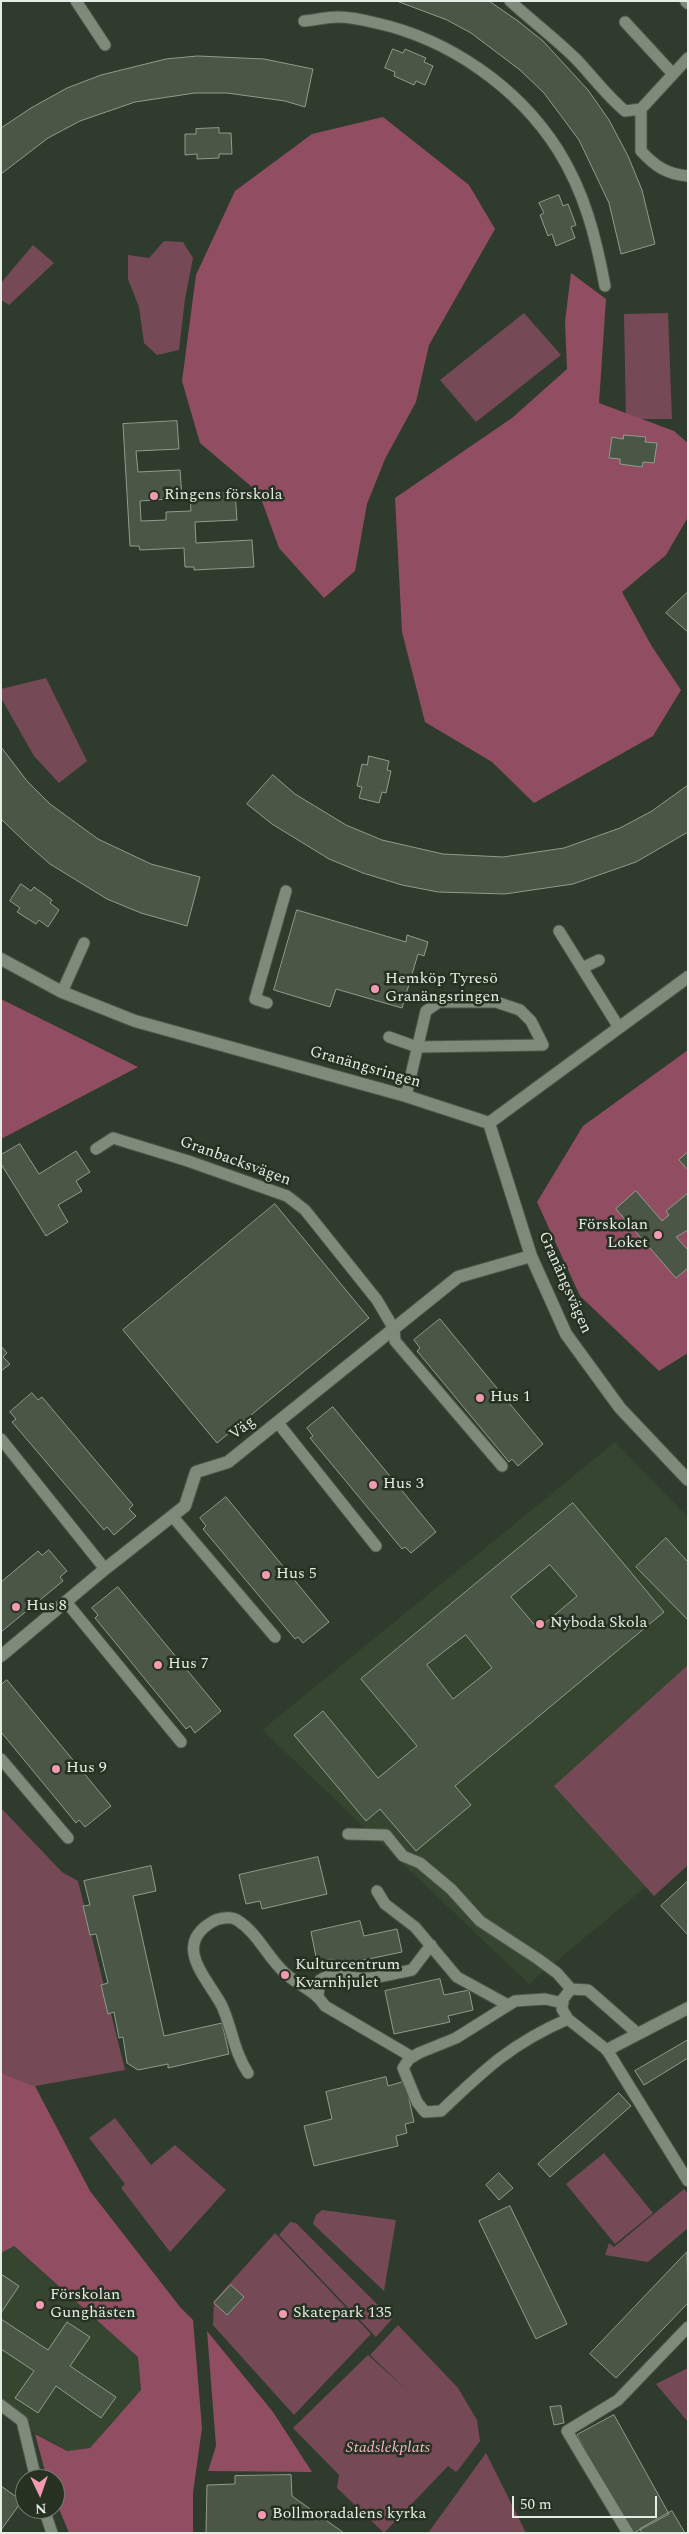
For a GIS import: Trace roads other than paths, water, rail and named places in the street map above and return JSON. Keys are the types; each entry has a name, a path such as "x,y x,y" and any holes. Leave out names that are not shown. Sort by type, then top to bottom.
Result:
{"street":[{"name":"Granängsringen","path":"1,959 62,992 134,1021 406,1096 489,1123"},
{"path":"489,1123 688,976"},
{"name":"Granängsvägen","path":"489,1123 531,1256 566,1334 620,1408 688,1480"},
{"name":"Väg","path":"1,1656 105,1569 185,1506 196,1472 228,1462 458,1277 531,1256"},
{"path":"607,2050 688,2008"}],"lane":[{"path":"76,1 105,45"},
{"path":"510,1 577,60 614,103 625,111 641,109 673,74 686,64"},
{"path":"304,21 339,17 403,29 442,46 471,63 518,101 558,150 575,181 596,238 605,286"},
{"path":"625,22 673,74"},
{"path":"641,109 641,151 661,170 688,176"},
{"path":"267,1003 255,999 286,892"},
{"path":"559,931 618,1026"},
{"path":"62,992 84,943"},
{"path":"582,968 600,960"},
{"path":"389,1037 417,1047 543,1045 531,1021 520,1010 496,1002 439,1002 426,1012 417,1047 406,1096"},
{"name":"Granbacksvägen","path":"96,1149 113,1138 188,1161 287,1196 305,1210 377,1300 394,1329"},
{"path":"394,1329 395,1341 502,1466"},
{"path":"278,1423 376,1546"},
{"path":"1,1438 105,1569"},
{"path":"173,1517 274,1638"},
{"path":"67,1602 181,1742"},
{"path":"1,1759 68,1838"},
{"path":"348,1834 386,1835 403,1856 420,1863 451,1889 480,1921 557,1973 570,1989 588,1990 637,2033"},
{"path":"376,1891 385,1904 415,1927 457,1977 508,2005"},
{"path":"248,2073 238,2060 222,2006 198,1969 194,1956 196,1938 206,1925 218,1918 234,1918 248,1928 284,1973 318,1995 325,2006 412,2057"},
{"path":"318,1995 320,1980 326,1976 338,1974 372,1979 412,1970 431,1945"},
{"path":"570,1989 563,1999 562,2009 568,2019 607,2050 688,2181"},
{"path":"563,2003 545,1999 515,2001 456,2038 412,2057 403,2068 417,2102 425,2112 441,2111 488,2066 515,2046 568,2019"},
{"path":"628,2533 566,2431 623,2396 688,2326"},
{"path":"1,2405 22,2421 34,2469"},
{"path":"47,2519 52,2533"}],"place":[{"name":"Ringens förskola","path":"154,496"},
{"name":"Hemköp Tyresö Granängsringen","path":"375,989"},
{"name":"Förskolan Loket","path":"658,1235"},
{"name":"Hus 1","path":"480,1398"},
{"name":"Hus 3","path":"373,1485"},
{"name":"Hus 5","path":"266,1575"},
{"name":"Hus 8","path":"16,1607"},
{"name":"Nyboda Skola","path":"540,1624"},
{"name":"Hus 7","path":"158,1665"},
{"name":"Hus 9","path":"56,1769"},
{"name":"Kulturcentrum Kvarnhjulet","path":"285,1975"},
{"name":"Förskolan Gunghästen","path":"40,2305"},
{"name":"Skatepark 135","path":"283,2314"},
{"name":"Bollmoradalens kyrka","path":"262,2515"}],"park label":[{"name":"Stadslekplats","path":"388,2449"}]}
